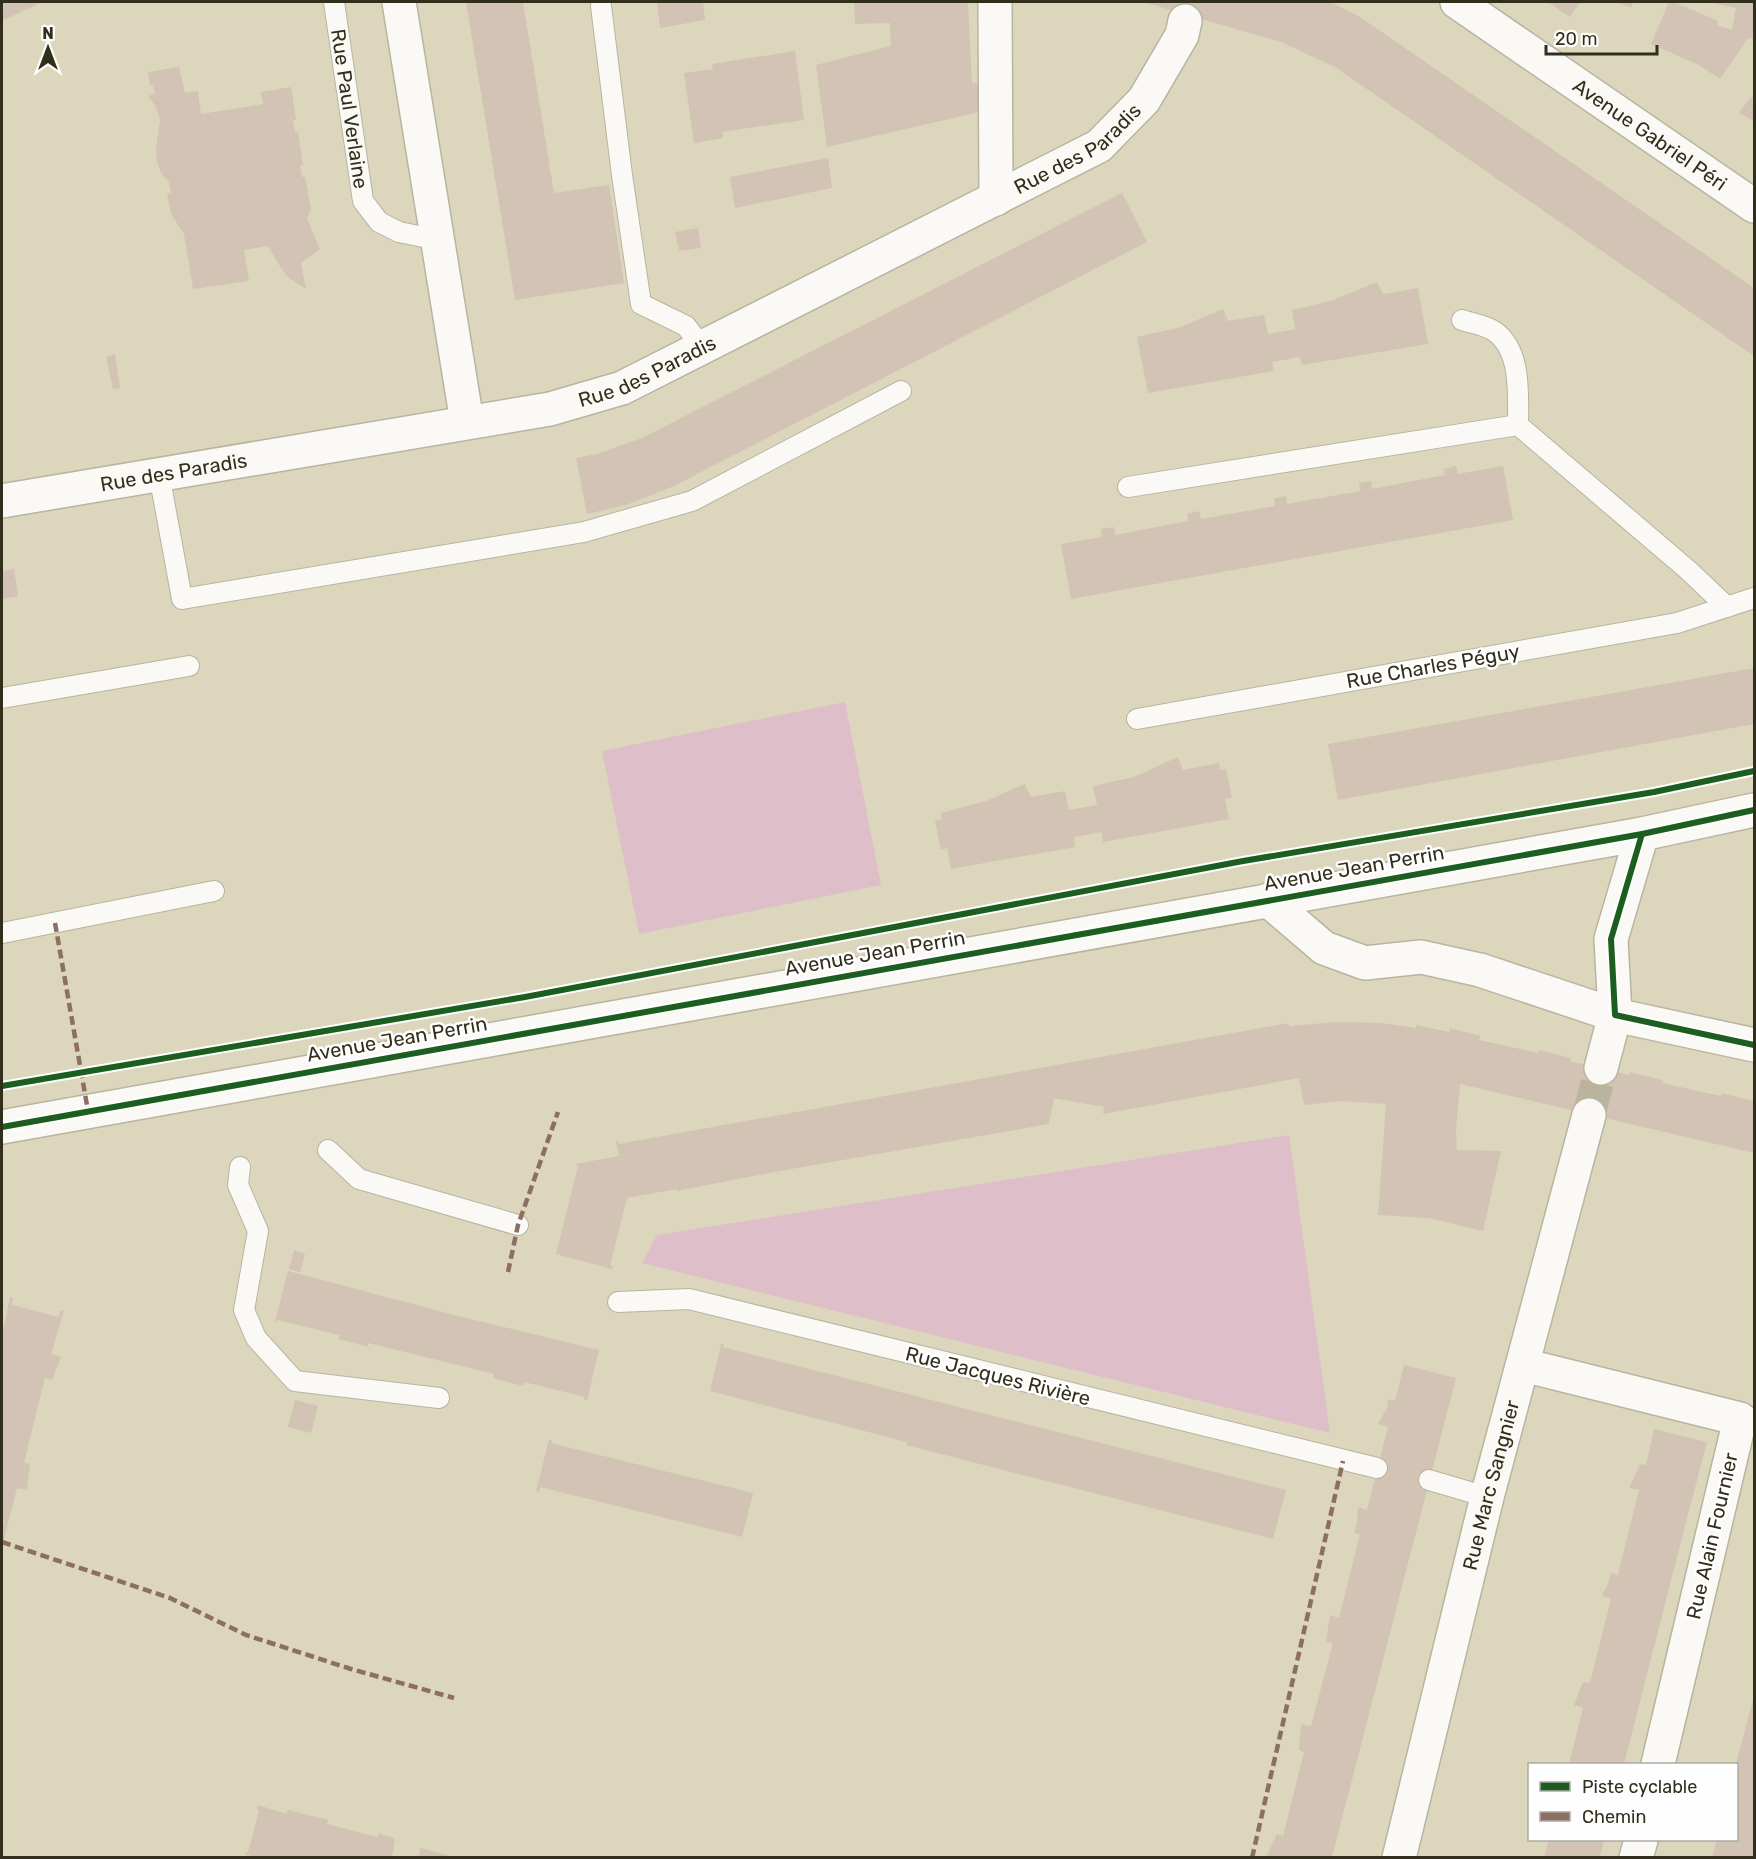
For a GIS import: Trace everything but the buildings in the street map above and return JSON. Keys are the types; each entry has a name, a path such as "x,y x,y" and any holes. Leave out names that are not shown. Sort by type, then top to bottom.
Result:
{"street":[{"path":"399,2 467,422"},
{"path":"995,2 996,199"},
{"name":"Avenue Gabriel Péri","path":"1457,2 1755,206"},
{"name":"Rue des Paradis","path":"2,501 550,409 622,388 1099,146 1144,100 1182,35 1185,21"},
{"name":"Avenue Jean Perrin","path":"2,1127 1642,834 1755,810"},
{"path":"1601,1068 1615,1015 1611,939 1642,834"},
{"name":"Avenue Jean Perrin","path":"1268,900 1324,948 1365,963 1421,957 1480,970 1615,1015 1755,1045"},
{"name":"Rue Marc Sangnier","path":"1399,1857 1488,1497 1589,1115"},
{"name":"Rue Alain Fournier","path":"1523,1365 1740,1419 1658,1763"},
{"path":"1636,1857 1640,1841"}],"lane":[{"name":"Rue Paul Verlaine","path":"334,2 363,201 379,222 399,232 438,240"},
{"path":"601,6 641,304 686,326 702,347"},
{"path":"1462,320 1494,331 1511,351 1518,385 1518,425"},
{"path":"159,474 182,598 584,532 692,501 901,391"},
{"path":"1128,487 1518,425 1688,570 1727,607"},
{"name":"Rue Charles Péguy","path":"1137,718 1677,623 1755,598"},
{"path":"2,698 189,666"},
{"path":"2,933 214,891"},
{"path":"328,1150 359,1179 518,1225"},
{"path":"240,1167 238,1185 258,1231 244,1310 256,1338 295,1381 439,1398"},
{"name":"Rue Jacques Rivière","path":"618,1302 689,1299 1377,1468"},
{"path":"1429,1480 1488,1497"}],"shaded area":[{"path":"845,702 881,885 639,934 602,751"},
{"path":"1289,1135 1330,1433 642,1263 657,1235"}],"tunnel":[{"path":"1589,1115 1601,1068"}],"marked path":[{"path":"55,923 88,1111"},
{"path":"508,1272 518,1225 558,1112"},
{"path":"1252,1858 1343,1461"},
{"path":"2,1542 170,1598 246,1635 351,1669 454,1698"}],"cycle path":[{"path":"2,1086 525,997 1243,861 1654,792 1754,771"},
{"path":"2,1127 1642,834 1754,810"},
{"path":"1642,834 1611,939 1615,1015 1754,1045"}]}
